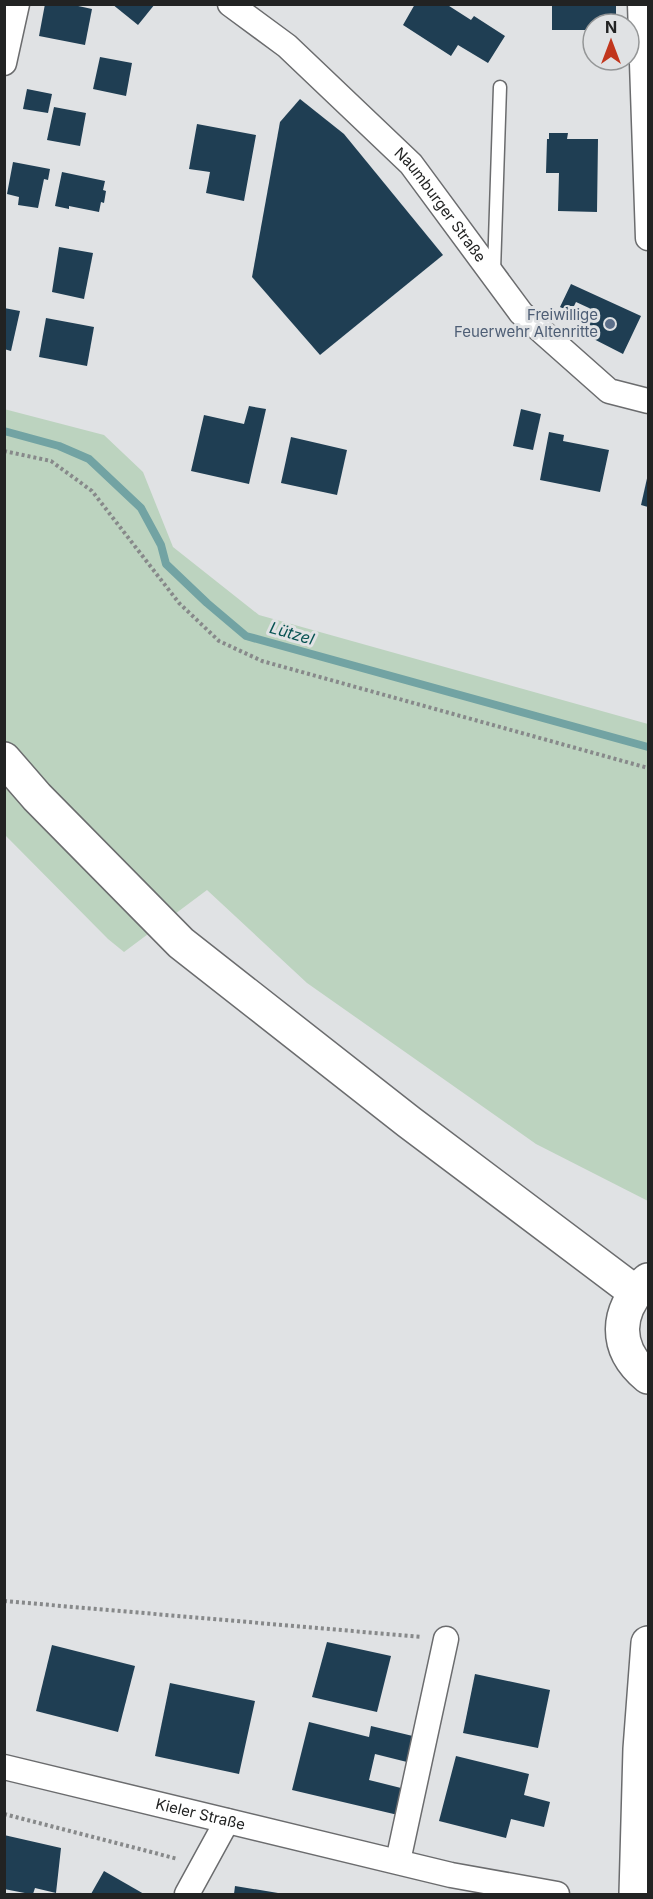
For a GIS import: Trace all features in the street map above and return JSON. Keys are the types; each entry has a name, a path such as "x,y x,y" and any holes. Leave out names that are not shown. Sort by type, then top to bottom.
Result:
{"main road":[{"path":"4,759 37,797 181,943 418,1129 642,1286 625,1310 622,1330 626,1350 637,1368 648,1377"},
{"path":"636,1894 639,1761 648,1643"}],"street":[{"path":"4,63 17,4"},
{"name":"Naumburger Straße","path":"230,4 287,46 411,164 521,313 609,391 648,402"},
{"path":"640,4 648,237"},
{"path":"398,1861 446,1639"},
{"name":"Kieler Straße","path":"4,1767 451,1875 558,1894"},
{"path":"187,1894 227,1821"}],"lane":[{"path":"494,275 500,87"}],"path":[{"path":"4,451 51,461 92,491 179,603 219,640 262,661 648,768"},
{"path":"4,1601 446,1639"},
{"path":"4,1814 203,1865"}],"green space":[{"path":"4,409 104,435 143,472 173,547 259,615 648,724 648,1201 536,1144 307,983 207,890 124,952 108,939 5,835"}],"building":[{"path":"45,4 69,4 92,9 85,45 39,36"},
{"path":"112,4 155,4 138,25"},
{"path":"415,4 446,4 471,20 474,16 505,36 488,63 458,45 451,56 403,25"},
{"path":"552,4 616,4 616,12 581,12 581,30 552,30"},
{"path":"100,57 132,63 126,96 93,89"},
{"path":"27,89 52,94 48,113 23,109"},
{"path":"300,99 344,134 443,255 320,355 252,277 280,122"},
{"path":"54,107 86,113 80,146 47,140"},
{"path":"197,124 256,135 244,201 206,193 210,172 189,169"},
{"path":"549,133 568,133 567,139 598,139 597,212 558,211 559,173 546,173"},
{"path":"13,162 50,169 48,180 44,179 38,208 18,205 19,197 7,194"},
{"path":"62,172 105,181 104,203 101,202 99,212 69,206 69,209 55,206"},
{"path":"59,247 93,253 84,299 52,292"},
{"name":"Freiwillige Feuerwehr Altenritte","path":"571,284 641,316 623,354 578,331 589,308 576,302 571,312 560,307"},
{"path":"4,308 20,311 11,351 4,349"},
{"path":"46,318 94,327 87,366 39,357"},
{"path":"249,406 266,409 249,484 191,471 204,415 244,424"},
{"path":"521,409 541,414 533,450 513,446"},
{"path":"549,432 564,435 563,441 609,450 600,492 540,480"},
{"path":"291,437 347,450 337,495 281,483"},
{"path":"648,474 648,507 641,505"},
{"path":"327,1642 391,1656 377,1712 312,1697"},
{"path":"52,1645 135,1666 118,1732 36,1711"},
{"path":"475,1674 550,1690 538,1748 463,1733"},
{"path":"170,1683 255,1701 239,1774 155,1756"},
{"path":"309,1722 369,1737 371,1726 417,1737 411,1763 375,1754 369,1780 405,1789 398,1815 292,1790"},
{"path":"456,1756 529,1774 524,1795 550,1802 544,1827 511,1819 506,1838 439,1821"},
{"path":"4,1835 61,1848 56,1893 35,1888 33,1894 4,1889"},
{"path":"104,1871 144,1894 91,1894"},
{"path":"235,1886 278,1893 278,1894 234,1894"}],"waterway":[{"name":"Lützel","path":"4,431 59,446 89,459 141,508 161,545 166,564 246,636 648,747"}],"place":[{"name":"Freiwillige Feuerwehr Altenritte","path":"610,324"}]}
